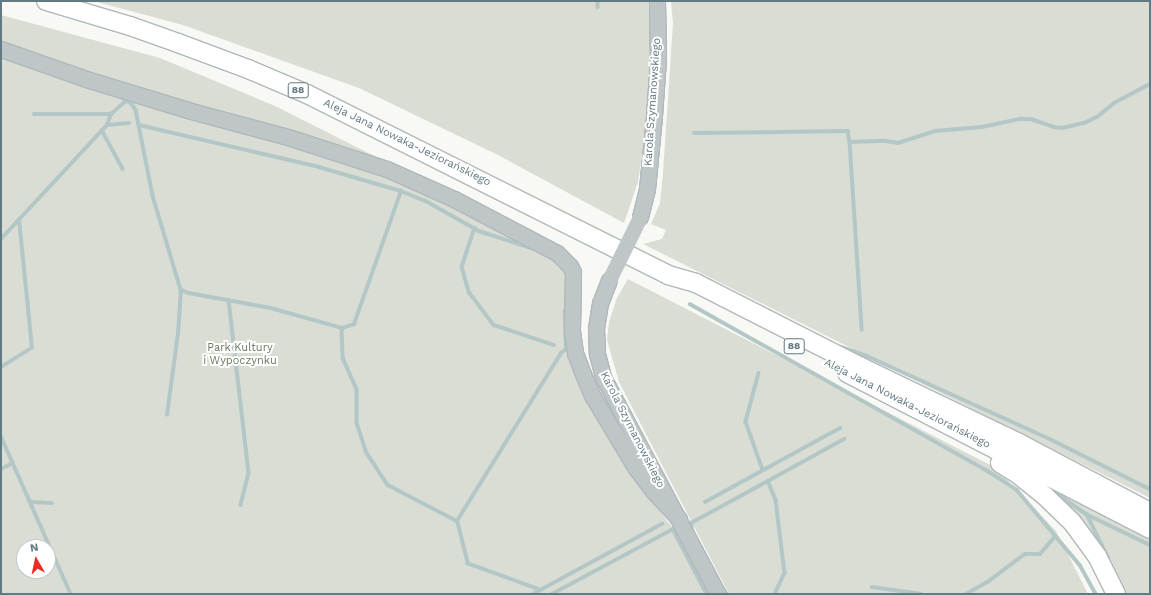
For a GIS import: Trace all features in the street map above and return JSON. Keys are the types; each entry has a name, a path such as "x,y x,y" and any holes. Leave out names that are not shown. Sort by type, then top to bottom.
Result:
{"main road":[{"name":"Aleja Jana Nowaka-Jeziorańskiego","path":"46,1 130,26 178,43 248,69 307,94 668,275 696,283 861,367 1017,442 1123,496 1150,512"},
{"name":"Aleja Jana Nowaka-Jeziorańskiego","path":"668,275 689,293 1150,529"},
{"path":"924,413 1019,475 1045,496 1072,522 1097,556 1116,594"},
{"path":"1123,496 1150,508"}],"street":[{"name":"Karola Szymanowskiego","path":"657,1 658,59 647,189 640,217 601,298 597,317 596,339 600,366 610,392 718,594"},
{"path":"1,49 116,88 191,111 291,138 387,169 454,199 557,253 570,266 573,272 572,331 575,353 593,397 635,467 654,492 679,519"}],"green space":[{"path":"93,1 649,1 651,29 649,107 638,182 624,223 498,155 359,88 183,25"},
{"path":"671,1 1150,1 1150,498 643,244 662,239 666,230 651,224 660,203 663,173 673,23"},
{"name":"Park Kultury i Wypoczynku","path":"1,15 160,58 275,106 567,253 586,395 624,464 675,531 708,594 1,594"},
{"path":"628,279 996,468 1056,531 1088,594 729,594 619,382 607,340 609,322 617,298"},
{"path":"1040,481 1150,539 1150,594 1121,594"}],"waterway":[{"path":"598,1 598,7"},
{"path":"694,133 848,131 850,142 886,141 898,143 935,131 982,127 1021,119 1031,119 1054,127 1062,128 1084,123 1097,117 1114,103 1150,84"},
{"path":"122,97 131,103 136,110 153,196 181,290 189,293 271,308 342,328 354,324 401,191"},
{"path":"1,239 107,125 111,114 127,100"},
{"path":"34,114 111,114"},
{"path":"107,125 129,123"},
{"path":"139,125 319,167 401,191 426,201 479,231 534,249"},
{"path":"102,130 123,169"},
{"path":"850,142 862,330"},
{"path":"1,367 32,348 19,220"},
{"path":"475,228 462,267 469,292 494,325 554,345"},
{"path":"167,415 178,334 181,290"},
{"path":"229,300 249,473 241,505"},
{"path":"690,304 988,471 1017,490 1080,565 1096,594"},
{"path":"540,590 468,564 457,521 561,353 566,349 565,311"},
{"path":"342,328 343,358 357,390 357,423 367,453 388,485 457,521"},
{"path":"841,347 867,356 1050,439 1150,489"},
{"path":"759,373 746,422 763,470"},
{"path":"705,502 840,428"},
{"path":"1,436 71,594"},
{"path":"768,481 844,439"},
{"path":"1,469 13,463"},
{"path":"692,530 691,523 768,481 776,500 785,573 775,594"},
{"path":"1052,490 1086,514 1150,545"},
{"path":"31,502 52,503"},
{"path":"1087,514 1108,557"},
{"path":"533,594 662,524"},
{"path":"552,594 673,529 707,594"},
{"path":"966,594 989,581 1025,554 1040,554 1055,537"},
{"path":"722,587 727,594"},
{"path":"872,587 922,594"}]}
